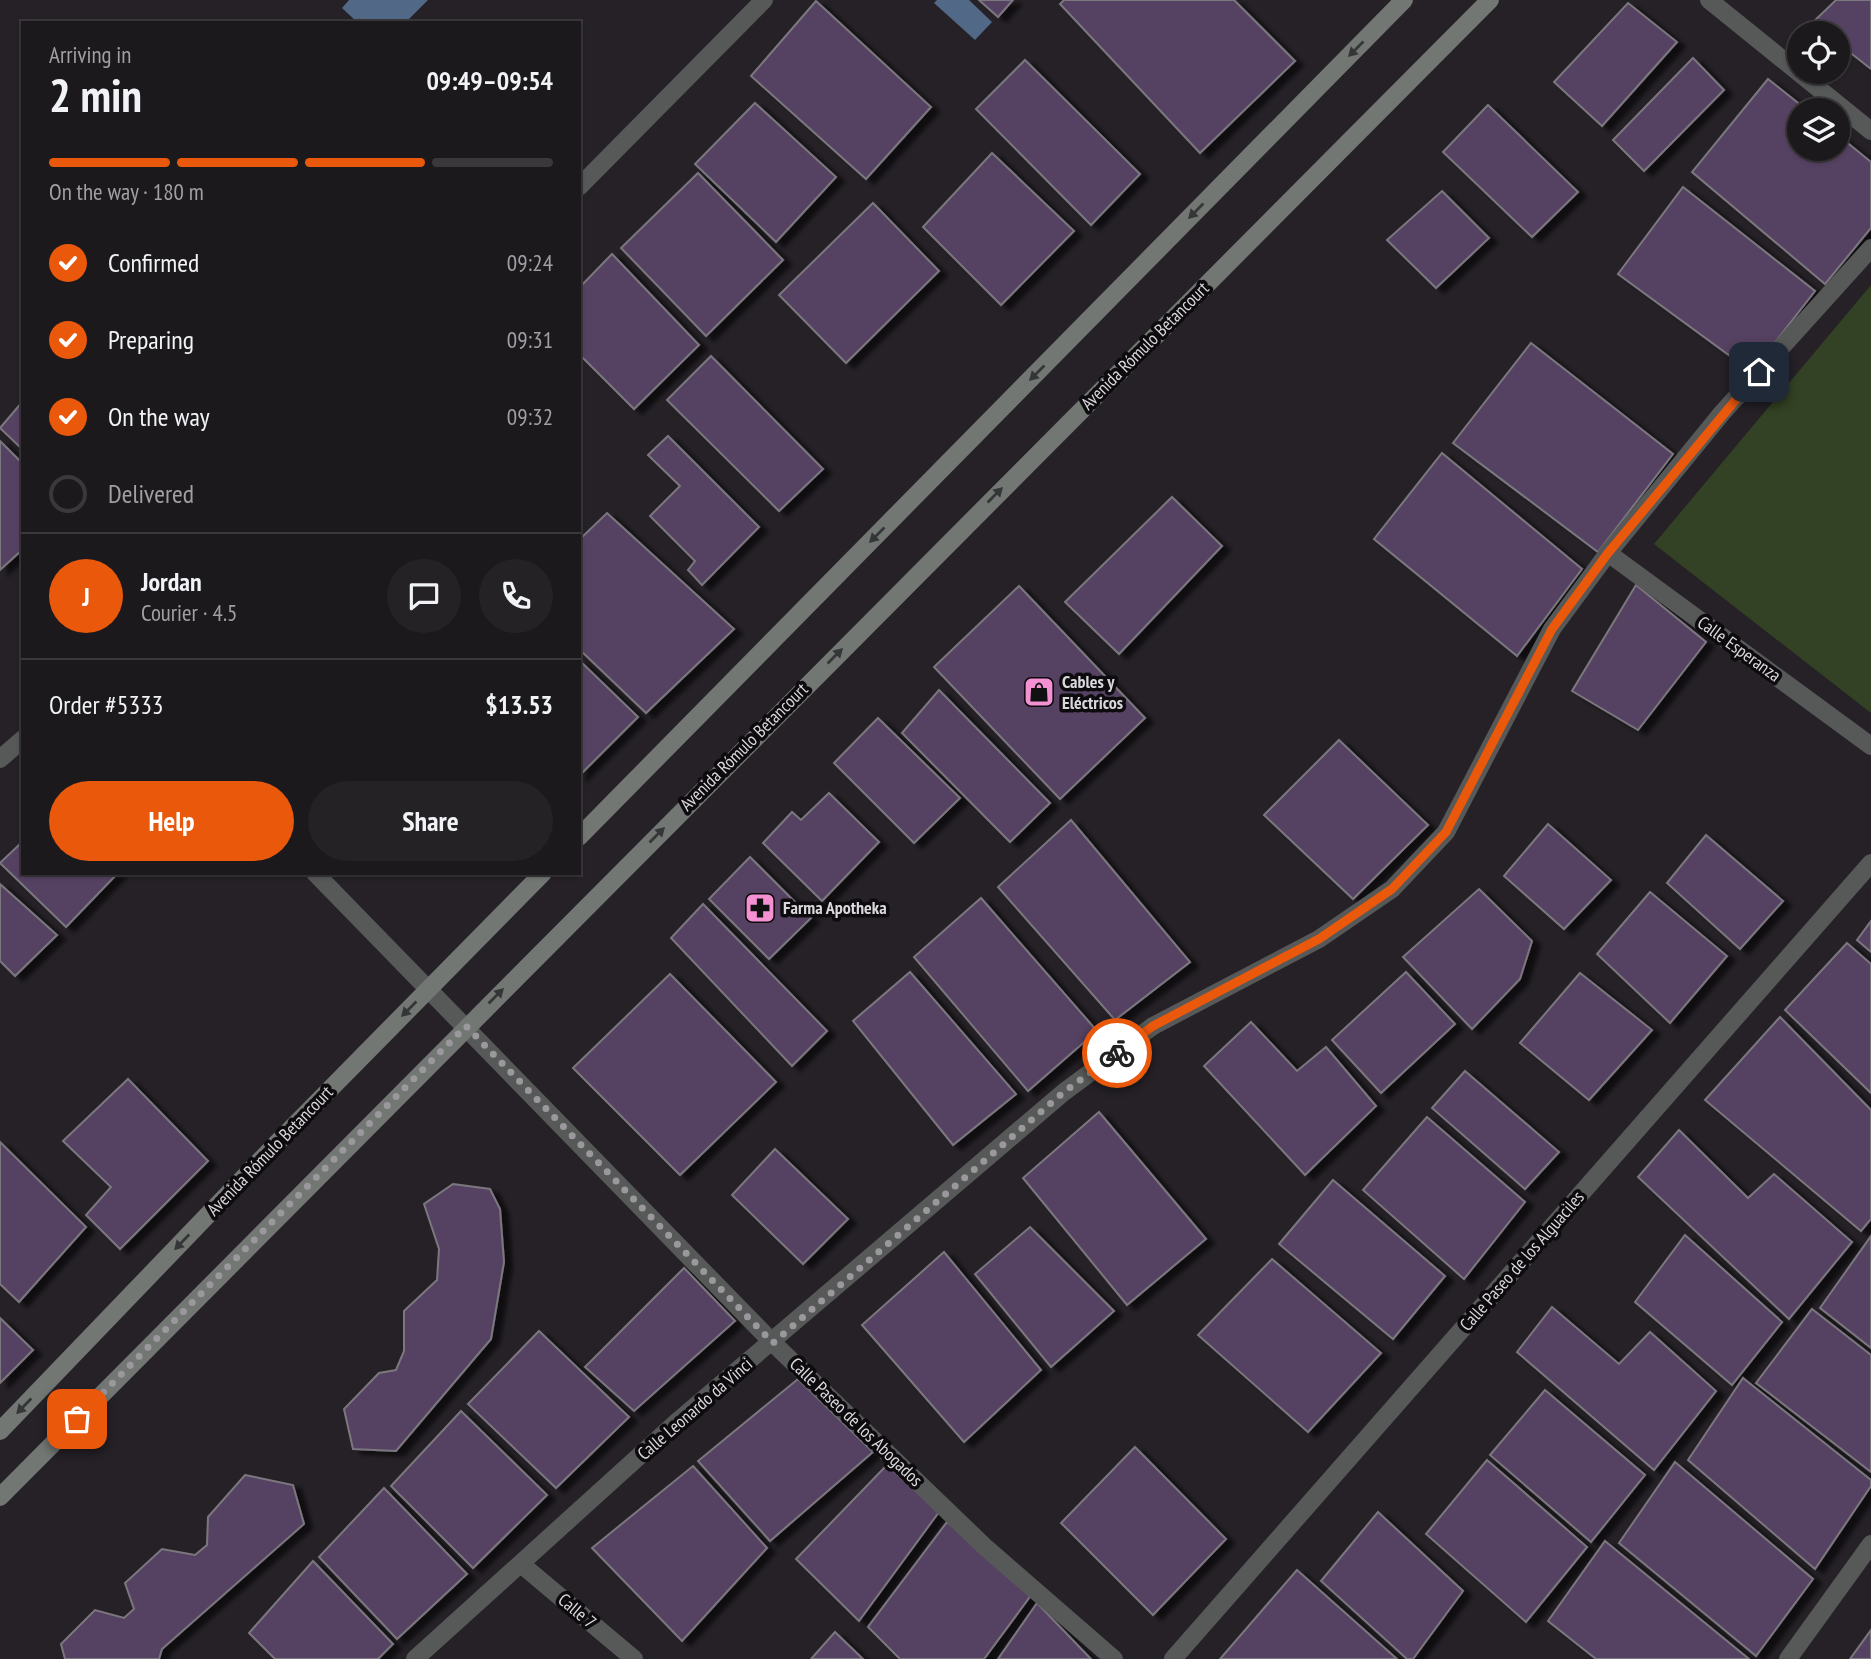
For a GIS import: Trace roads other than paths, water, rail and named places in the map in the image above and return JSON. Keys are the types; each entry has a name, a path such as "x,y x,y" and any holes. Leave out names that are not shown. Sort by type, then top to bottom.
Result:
{"main road":[{"path":"581,835 1404,0"},
{"name":"Avenida Rómulo Betancourt","path":"0,1497 1490,0"},
{"name":"Avenida Rómulo Betancourt","path":"0,1431 541,875"}],"street":[{"path":"581,185 764,0"},
{"path":"1709,0 1871,131"},
{"name":"Calle Leonardo da Vinci","path":"415,1659 679,1420 773,1343 1064,1092 1153,1026 1319,939 1392,889 1446,832 1552,629 1608,553 1722,413 1871,248"},
{"name":"Calle Esperanza","path":"1608,553 1871,746"},
{"path":"0,759 21,740"},
{"name":"Calle Paseo de los Alguaciles","path":"1173,1659 1871,863"},
{"name":"Calle Paseo de los Abogados","path":"318,875 773,1343 984,1546 1114,1659"},
{"path":"1788,1659 1871,1544"},
{"name":"Calle 7","path":"521,1564 634,1659"}],"water":[{"path":"349,0 428,0 407,21 356,21 342,8"},
{"path":"937,0 969,0 992,22 975,40 934,3"}],"place":[{"name":"Cables y Eléctricos","path":"1039,692"},
{"name":"Farma Apotheka","path":"760,908"}]}
